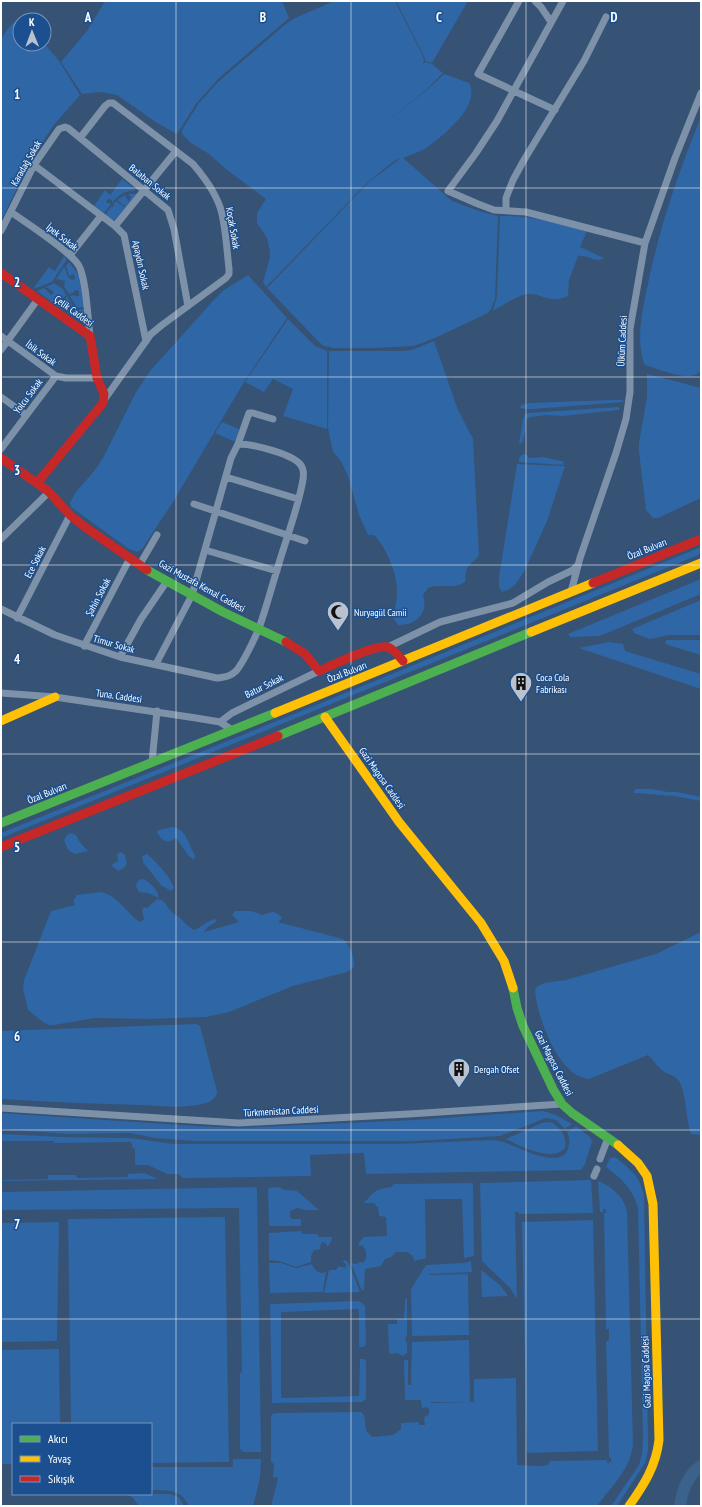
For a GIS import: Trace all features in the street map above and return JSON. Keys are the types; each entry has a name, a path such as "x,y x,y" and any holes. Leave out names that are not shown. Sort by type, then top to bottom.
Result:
{"main road":[{"name":"Çelik Caddesi","path":"1,272 90,336 97,378 104,394 104,400"},
{"path":"37,484 104,400"},
{"name":"Gazi Mustafa Kemal Caddesi","path":"1,458 49,492 70,515 130,558 167,581 258,630 296,646 313,661 319,671"},
{"name":"Özal Bulvarı","path":"1,823 701,539"},
{"path":"1,847 325,717 701,563"},
{"path":"319,671 378,647 388,647 403,661"},
{"path":"1,721 55,697"},
{"name":"Gazi Magosa Caddesi","path":"325,717 399,822 481,923 491,938 508,972 523,1026 542,1069 562,1104 632,1157 643,1170 649,1184 653,1204 659,1449 658,1457 651,1472 630,1506"}],"street":[{"path":"518,1 478,74 554,110"},
{"path":"535,1 551,22"},
{"path":"563,1 497,121 448,191 494,210 526,212 645,243"},
{"path":"506,210 506,198 513,180 584,61 606,17"},
{"name":"Ülküm Caddesi","path":"571,592 578,565 616,454 626,419 630,392 630,329 645,243 675,158 701,93"},
{"name":"Koçak Sokak","path":"80,138 105,106 109,103 113,103 193,164 202,174 220,207 229,269 229,274 226,278 162,325 146,341 104,400"},
{"name":"Karadağ Sokak","path":"1,231 34,165 59,129 68,128 80,138"},
{"name":"Balaban Sokak","path":"80,138 168,210 188,306"},
{"path":"115,226 176,151"},
{"name":"Apaydın Sokak","path":"34,165 121,232 126,240 146,341"},
{"name":"İpek Sokak","path":"11,212 70,255 79,266 81,270 90,336"},
{"path":"70,255 101,216"},
{"path":"1,350 38,299"},
{"name":"İbik Sokak","path":"1,336 56,376 66,378 97,378"},
{"name":"Yolcu Sokak","path":"1,449 56,376"},
{"path":"1,397 26,415"},
{"path":"156,664 192,595 233,453 238,444 249,413 273,420"},
{"path":"238,444 261,447 282,454 299,463 304,472 302,486 288,535 258,630"},
{"path":"226,477 298,499"},
{"path":"1,539 49,492"},
{"path":"194,504 306,541"},
{"name":"Ece Sokak","path":"17,618 70,515"},
{"path":"140,564 157,535"},
{"path":"205,550 277,571"},
{"name":"Şahin Sokak","path":"84,646 130,558"},
{"path":"388,647 440,622 513,603 548,582 573,570 578,565"},
{"path":"120,657 141,619 167,581"},
{"name":"Timur Sokak","path":"1,609 55,635 84,646 120,657 216,678 227,677 233,674 240,666 258,630"},
{"name":"Batur Sokak","path":"220,722 232,713 319,671"},
{"name":"Tuna. Caddesi","path":"1,693 55,697 157,711 220,722 232,730"},
{"path":"152,762 157,711"},
{"name":"Türkmenistan Caddesi","path":"1,1108 239,1123 562,1104"},
{"path":"600,1159 608,1138"}],"shaded area":[{"path":"105,1 282,1 289,18 219,78 196,104 177,134 157,123 117,95 101,92 82,94 61,62 87,31"},
{"path":"334,1 395,1 423,56 423,65 425,62 432,64 443,73 427,89 382,125 428,89 444,74 469,83 471,92 470,102 457,121 439,138 423,150 403,158 452,201 498,216 495,299 488,313 435,338 414,346 334,348 324,346 267,288 369,182 401,158 394,161 367,183 266,287 263,282 270,257 270,251 267,238 257,223 257,213 266,199 227,170 209,154 191,143 182,134 182,130 199,103 218,82 287,23"},
{"path":"396,1 468,1 432,63 425,61 424,56"},
{"path":"12,24 12,52 52,52 59,61 80,95 53,126 28,165 1,221 1,39"},
{"path":"701,117 701,371 690,376 683,376 668,373 644,364 640,345 640,336 643,307 657,244 677,180"},
{"path":"122,179 136,190 122,194 112,203 112,200 108,199 106,202 111,204 104,213 94,206 105,190 110,195"},
{"path":"128,194 137,194 126,207 117,200 125,195 129,201 131,197"},
{"path":"116,201 125,208 115,220 105,215 111,207 114,207 113,204"},
{"path":"500,216 533,218 587,231 580,247 604,258 598,260 585,256 578,256 569,280 568,296 551,299 538,295 527,294 510,301 493,311 497,296"},
{"path":"64,256 67,259 52,282 33,289 49,267 55,271"},
{"path":"69,262 79,275 84,307 77,308 70,296 79,296 79,291 75,290 73,293 69,294 64,287 65,281 56,279 64,267 68,277 72,280 75,279 74,274 69,276 66,266"},
{"path":"248,275 287,318 244,382 173,502 142,549 137,552 129,549 71,507 70,503 75,493 95,470 103,458 136,392 150,371 224,290"},
{"path":"54,283 63,289 66,295 59,302 64,305 67,302 65,300 67,296 74,308 66,308 63,310 37,291 44,288 51,295 54,292 46,287"},
{"path":"85,309 86,322 84,324 65,311 75,310 80,320 83,322 85,320 78,310"},
{"path":"288,319 315,346 327,351 327,429 283,416 293,389 273,379 264,392 245,382"},
{"path":"434,341 458,410 473,439 479,554 467,568 465,582 456,586 438,586 428,588 423,595 424,607 420,617 410,623 398,625 393,618 397,599 396,578 387,554 374,535 368,535 359,515 349,479 341,461 333,452 328,428 329,351 405,351"},
{"path":"647,374 701,388 701,498 658,518 653,518 646,510 639,452 639,443 647,397"},
{"path":"622,400 624,402 533,409 520,408 521,405 529,403"},
{"path":"618,407 620,409 618,410 563,416 547,415 530,417 526,420 526,430 522,443 519,444 525,414"},
{"path":"222,422 239,429 236,440 233,441 215,433"},
{"path":"522,454 527,455 529,458 543,457 563,461 564,465 519,462"},
{"path":"517,464 565,466 547,521 524,572 515,585 502,592 499,587 499,577"},
{"path":"701,547 701,554 1,838 1,833"},
{"path":"701,579 701,594 600,636 570,637 568,634"},
{"path":"701,600 701,635 668,635 650,639 634,633 632,629"},
{"path":"666,640 701,640 701,655 668,645 665,643"},
{"path":"609,642 623,644 625,651 701,674 701,689 579,648"},
{"path":"634,790 677,792 701,797 701,801 674,796 634,793"},
{"path":"172,827 181,830 184,834 195,855 194,860 188,855 176,838 171,841 166,841 160,838 157,832 158,830"},
{"path":"71,833 76,835 88,851 75,854 68,850 64,840 67,835"},
{"path":"121,852 125,855 127,863 124,868 118,871 111,865 118,861 117,854"},
{"path":"147,854 159,865 173,884 174,888 171,891 162,886 143,862 142,856"},
{"path":"141,879 147,881 153,886 159,895 159,898 148,893 139,892 136,886 137,882"},
{"path":"101,892 113,897 140,922 144,919 142,910 144,907 147,908 157,899 164,902 172,912 194,930 216,919 216,922 208,927 204,932 239,922 232,915 235,911 251,911 262,915 275,912 282,918 278,922 343,939 352,952 354,967 347,972 293,986 229,1012 206,1017 149,1019 95,1018 49,1025 28,1010 23,989 24,980 51,911 75,905 73,901 77,895"},
{"path":"701,932 701,1135 691,1134 683,1092 679,1081 661,1069 648,1055 589,1079 578,1076 567,1068 553,1048 548,1036 539,1011 535,989 544,983 566,980 656,954"},
{"path":"196,1024 200,1026 217,1091 215,1097 208,1102 198,1105 174,1107 1,1099 1,1031"},
{"path":"543,1111 556,1115 572,1124 565,1129 556,1120 546,1118 500,1136 415,1141 195,1141 155,1138 130,1133 68,1134 1,1129 1,1113 238,1128 414,1120"},
{"path":"551,1122 560,1130 565,1140 565,1148 559,1152 544,1154 527,1149 506,1139 542,1123"},
{"path":"576,1126 591,1138 592,1141 585,1164 581,1170 366,1174 364,1153 310,1155 311,1176 183,1178 178,1174 167,1174 148,1165 135,1165 135,1148 133,1149 131,1142 54,1143 54,1141 1,1141 1,1134 130,1138 174,1144 399,1144 493,1140 504,1142 538,1155 555,1158 562,1156 567,1151 569,1146 569,1137 567,1132"},
{"path":"615,1157 634,1173 640,1182 644,1195 648,1451 645,1463 617,1506 611,1506 639,1465 642,1454 643,1436 638,1208 633,1195 626,1184 606,1167 610,1158"},
{"path":"144,1173 158,1179 1,1181 48,1179 48,1175 76,1175 77,1178 128,1177 128,1174"},
{"path":"591,1180 593,1213 519,1214 519,1212 515,1212 517,1299 510,1288 482,1261 480,1183"},
{"path":"598,1181 613,1189 620,1196 627,1211 633,1444 628,1462 620,1477 597,1506 271,1506 278,1478 273,1477 274,1464 271,1462 272,1414 361,1412 365,1419 366,1430 372,1437 393,1435 401,1429 401,1423 419,1422 419,1425 425,1425 424,1417 429,1414 429,1409 426,1407 422,1409 421,1400 405,1400 404,1360 408,1360 408,1385 411,1385 412,1342 469,1340 470,1402 431,1403 474,1402 474,1379 516,1378 517,1465 540,1466 548,1465 550,1461 607,1460 607,1463 611,1462 611,1458 609,1458 606,1341 609,1341 609,1329 606,1329 604,1213 606,1213 606,1209 603,1209 603,1212 600,1212"},
{"path":"473,1183 474,1256 464,1258 462,1199 425,1199 426,1258 414,1261 413,1256 407,1252 396,1252 391,1257 385,1259 381,1266 365,1269 364,1289 362,1291 351,1263 363,1263 366,1258 365,1249 362,1245 358,1245 363,1237 387,1236 386,1217 379,1216 378,1207 375,1203 364,1203 373,1193 378,1190 391,1187 394,1184"},
{"path":"255,1187 257,1189 261,1452 244,1452 240,1449 240,1373 242,1372 239,1208 1,1210 1,1192"},
{"path":"278,1187 285,1190 297,1191 319,1210 305,1210 297,1208 290,1211 290,1217 292,1219 301,1219 301,1226 269,1226 268,1190 269,1188"},
{"path":"225,1217 229,1462 152,1463 152,1423 71,1423 68,1219"},
{"path":"593,1220 598,1451 527,1453 522,1222"},
{"path":"59,1222 57,1341 1,1342 1,1223"},
{"path":"301,1231 302,1234 318,1234 318,1237 332,1237 331,1242 327,1247 326,1243 322,1242 320,1246 321,1249 314,1250 311,1256 311,1262 296,1267 279,1261 269,1260 269,1233"},
{"path":"345,1260 348,1262 360,1292 324,1293 329,1270 336,1270 339,1266 345,1268 346,1264 342,1261"},
{"path":"471,1261 472,1272 429,1274 468,1274 469,1335 412,1336 411,1289 426,1265 464,1263"},
{"path":"269,1263 281,1263 296,1268 312,1264 313,1268 321,1273 326,1271 323,1292 270,1293"},
{"path":"481,1270 500,1285 508,1296 482,1297"},
{"path":"405,1299 407,1299 407,1335 405,1339 407,1343 407,1353 403,1356 397,1353 389,1353 388,1324 397,1324 397,1319 404,1319"},
{"path":"358,1301 365,1306 366,1344 364,1347 359,1347 358,1309 281,1312 281,1397 359,1396 360,1359 364,1359 366,1361 366,1399 362,1402 272,1403 270,1304"},
{"path":"59,1349 60,1423 12,1423 12,1464 1,1464 1,1350"},
{"path":"233,1459 261,1459 260,1478 253,1506 189,1506 178,1493 152,1490 152,1467 233,1467"},
{"path":"170,1494 179,1497 184,1506 139,1506 132,1497 127,1495"}],"waterway":[{"path":"680,1506 686,1484 696,1470 701,1466"}],"traffic: fast":[{"path":"147,570 223,612 286,642"},
{"path":"278,736 531,632"},
{"path":"1,823 275,713"},
{"path":"513,988 517,1008 523,1026 553,1089 562,1104 572,1113 618,1145"}],"traffic: slow":[{"path":"531,632 701,563"},
{"path":"275,713 593,583"},
{"path":"1,721 55,697"},
{"path":"325,717 399,822 481,923 504,961 513,988"},
{"path":"618,1145 638,1163 647,1176 653,1204 659,1440 652,1467 640,1490 629,1506"}],"traffic: jam":[{"path":"1,273 90,336 97,378 104,394 103,403 37,483"},
{"path":"1,458 48,491 71,516 85,527 147,570"},
{"path":"593,583 701,539"},
{"path":"286,642 305,654 319,671 353,656 381,647 387,647 396,652 403,661"},
{"path":"1,847 278,736"}],"place":[{"name":"Nuryagül Camii","path":"338,632"},
{"name":"Coca Cola Fabrikası","path":"521,702"},
{"name":"Dergah Ofset","path":"459,1088"}]}
